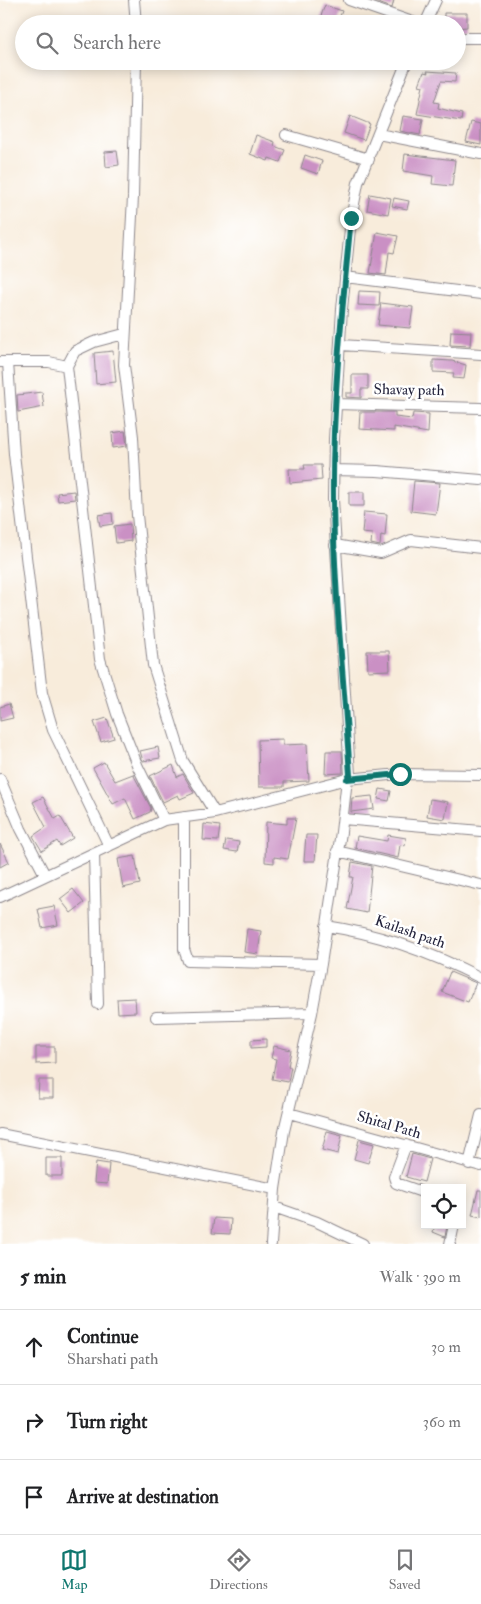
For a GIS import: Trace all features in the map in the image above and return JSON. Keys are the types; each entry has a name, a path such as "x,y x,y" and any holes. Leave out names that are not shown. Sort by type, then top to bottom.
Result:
{"street":[{"path":"134,0 135,15"},
{"path":"349,0 392,15"},
{"path":"429,15 436,0"},
{"path":"466,38 481,38"},
{"path":"136,70 133,197 124,334 124,365 133,437 137,515 153,665 183,761 215,813"},
{"path":"271,1244 275,1189 284,1130 312,1013 343,819 347,779 350,775 335,545 333,470 345,277 358,183 403,70"},
{"path":"378,134 481,154"},
{"path":"286,135 369,159"},
{"path":"345,277 481,294"},
{"path":"124,334 94,342 75,351 67,366 100,659 117,714 164,820"},
{"path":"341,345 481,354"},
{"path":"67,366 49,362 4,362 27,577 42,693 53,730 109,846"},
{"name":"Shavay path","path":"336,404 481,408"},
{"path":"333,470 376,471 481,480"},
{"path":"335,545 381,553 411,540 481,548"},
{"path":"0,897 164,820 215,813 347,779 400,774 481,775"},
{"path":"0,779 21,829 45,875"},
{"path":"184,817 184,949 188,961 321,964"},
{"path":"343,819 481,831"},
{"path":"338,851 481,885"},
{"path":"94,853 98,1004"},
{"name":"Kailash path","path":"326,926 353,930 394,940 444,959 481,978"},
{"path":"156,1017 312,1013"},
{"name":"Shital Path","path":"289,1113 481,1166"},
{"path":"469,1164 481,1115"},
{"path":"0,1134 275,1189"},
{"path":"406,1145 394,1177 396,1182 421,1191"},
{"path":"274,1207 318,1222 363,1244"},
{"path":"450,1244 453,1229"}],"building":[{"path":"370,0 394,0 392,8"},
{"path":"325,5 342,11 340,15 321,15"},
{"path":"444,13 467,13 467,27 466,15 444,15"},
{"path":"427,71 456,73 455,82 441,81 434,102 439,103 438,108 462,114 461,121 417,114 423,86 419,85 424,72 428,73"},
{"path":"350,116 370,124 364,140 344,133"},
{"path":"403,116 423,119 420,135 400,131"},
{"path":"471,122 481,124 481,145 466,142"},
{"path":"256,135 275,142 274,146 285,150 280,162 269,158 268,161 250,154"},
{"path":"117,151 119,165 106,167 105,152"},
{"path":"405,154 455,160 452,186 432,184 433,176 403,171"},
{"path":"305,155 322,161 318,174 301,168"},
{"path":"370,194 391,198 388,214 367,210"},
{"path":"394,198 409,201 407,209 392,206"},
{"path":"377,232 398,236 394,253 389,252 386,275 370,273"},
{"path":"359,291 380,292 379,306 358,305"},
{"path":"381,303 413,307 410,328 378,325"},
{"path":"451,331 471,332 470,346 450,345"},
{"path":"113,351 116,382 96,384 94,353"},
{"path":"433,360 452,361 466,365 464,379 453,378 454,373 433,372"},
{"path":"352,375 368,375 368,389 361,389 361,398 346,397 346,393 352,393"},
{"path":"42,392 44,407 18,412 17,395"},
{"path":"360,412 395,412 395,417 412,419 413,413 429,414 428,433 394,427 394,431 359,429"},
{"path":"125,431 127,446 113,448 112,433"},
{"path":"304,465 321,465 322,480 290,483 289,469 305,469"},
{"path":"414,481 440,483 436,514 411,511"},
{"path":"74,491 75,499 58,501 57,493"},
{"path":"349,492 364,492 364,506 349,506"},
{"path":"364,512 387,514 385,536 381,535 380,546 371,544 372,534 362,533"},
{"path":"112,513 113,524 100,526 98,515"},
{"path":"130,524 131,541 116,543 114,526"},
{"path":"367,651 389,651 390,670 368,671"},
{"path":"9,704 13,718 0,721 0,707"},
{"path":"107,718 114,738 101,742 94,722"},
{"path":"283,739 283,745 307,744 309,781 284,782 284,787 259,787 258,740"},
{"path":"158,747 160,758 143,761 140,751"},
{"path":"326,751 342,751 343,773 325,774"},
{"path":"104,762 115,781 133,774 151,808 150,812 135,819 125,798 113,804 93,768"},
{"path":"173,765 177,777 183,774 194,793 180,799 178,795 163,802 150,776"},
{"path":"380,789 391,791 389,801 378,799"},
{"path":"372,796 374,809 351,812 352,798"},
{"path":"43,797 55,819 60,816 73,838 60,846 57,841 42,851 33,836 46,827 33,802"},
{"path":"430,799 448,802 445,819 427,816"},
{"path":"287,818 296,818 288,859 274,857 274,863 265,862 266,822 287,824"},
{"path":"204,824 220,826 218,841 203,840"},
{"path":"306,835 317,835 315,861 304,861"},
{"path":"388,835 406,838 405,846 400,845 398,858 355,848 357,836 387,841"},
{"path":"226,840 239,842 237,852 224,850"},
{"path":"0,844 9,862 0,867"},
{"path":"135,856 140,884 123,888 118,859"},
{"path":"352,862 372,866 367,913 347,909 353,877 350,877"},
{"path":"73,889 84,903 71,913 60,899"},
{"path":"54,906 58,925 42,928 38,909"},
{"path":"247,929 261,931 258,954 244,952"},
{"path":"450,972 476,983 468,1002 442,992"},
{"path":"135,998 136,1012 118,1013 117,999"},
{"path":"266,1039 266,1047 251,1048 251,1040"},
{"path":"274,1046 291,1050 288,1067 291,1067 288,1082 272,1079 276,1059 271,1058"},
{"path":"36,1047 55,1047 55,1063 36,1064"},
{"path":"39,1080 53,1080 53,1098 38,1098"},
{"path":"327,1131 342,1135 338,1154 322,1150"},
{"path":"359,1140 374,1144 368,1163 354,1159"},
{"path":"412,1154 430,1159 424,1182 406,1177"},
{"path":"46,1158 62,1158 62,1176 46,1176"},
{"path":"96,1162 109,1164 107,1184 94,1183"},
{"path":"478,1190 481,1190 481,1217 472,1215"},
{"path":"214,1218 231,1219 230,1234 212,1233"},
{"path":"434,1229 446,1229 445,1237 433,1232"}],"route":[{"path":"351,218 342,308 333,470 335,545 350,775 347,779 400,774"}]}
